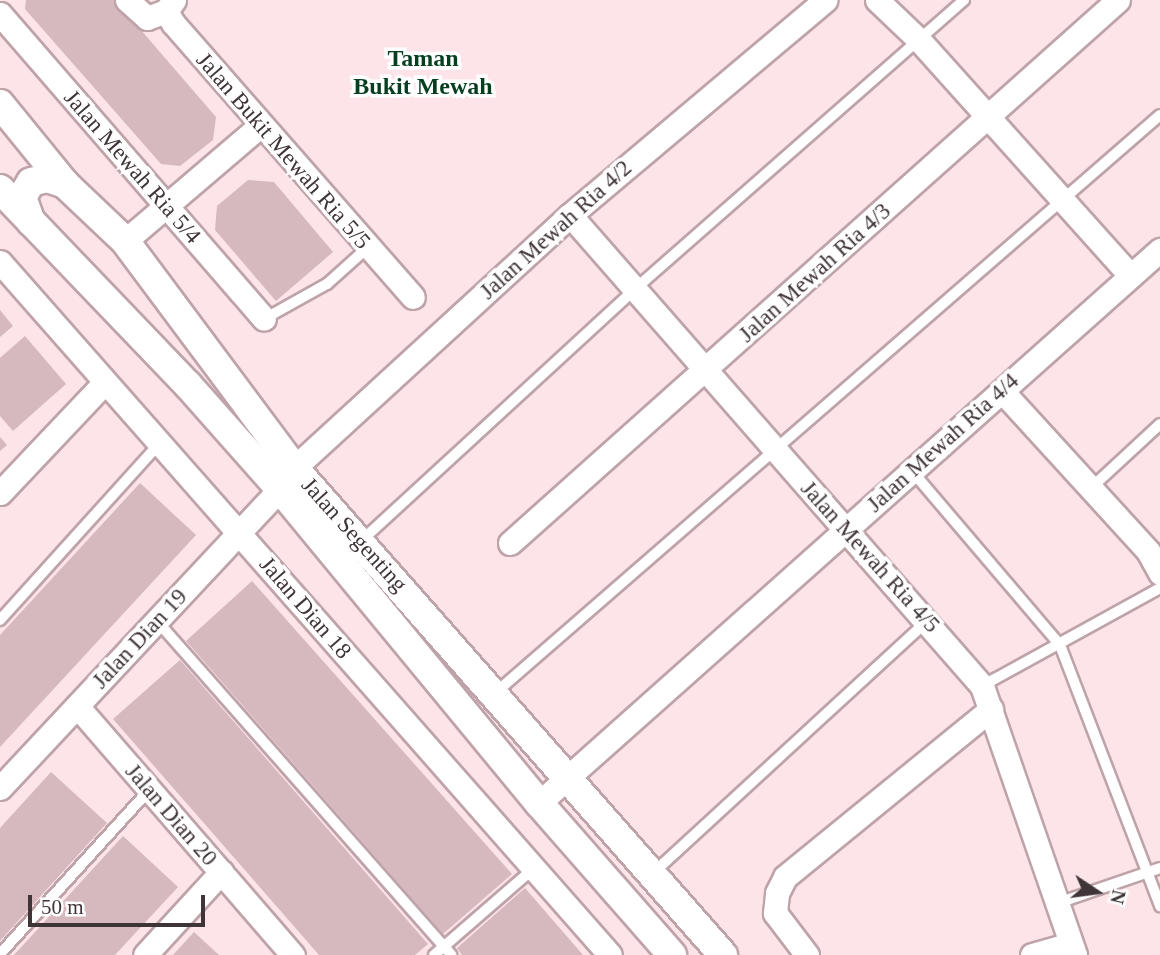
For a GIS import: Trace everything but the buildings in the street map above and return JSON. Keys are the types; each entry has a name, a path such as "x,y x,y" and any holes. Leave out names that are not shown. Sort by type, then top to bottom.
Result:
{"street":[{"path":"127,0 147,18 170,5"},
{"name":"Jalan Mewah Ria 4/2","path":"287,479 570,215 825,0"},
{"path":"877,0 919,40 1131,276"},
{"name":"Jalan Mewah Ria 4/3","path":"510,543 1118,0"},
{"name":"Jalan Bukit Mewah Ria 5/5","path":"170,5 261,125 366,249 413,297"},
{"name":"Jalan Mewah Ria 5/4","path":"0,14 264,319"},
{"name":"Jalan Segenting","path":"0,104 65,184 125,241 287,479 539,803 671,955"},
{"path":"125,241 261,125"},
{"path":"35,227 24,212 22,197 31,181 47,178 65,184"},
{"name":"Jalan Segenting","path":"0,189 188,385 287,479 360,542 723,955"},
{"name":"Jalan Mewah Ria 4/5","path":"570,215 928,620 982,686 1073,950"},
{"name":"Jalan Mewah Ria 4/4","path":"539,803 1160,250"},
{"name":"Jalan Dian 18","path":"0,262 104,383 162,441 239,533 610,955"},
{"path":"0,493 104,383"},
{"path":"1002,391 1148,551 1160,573"},
{"name":"Jalan Dian 19","path":"0,788 287,479"},
{"name":"Jalan Dian 20","path":"77,706 292,955"},
{"path":"807,955 775,914 777,893 785,877 990,709"},
{"path":"145,955 221,872"},
{"path":"1032,955 1073,950"}],"lane":[{"path":"360,542 635,289 964,0"},
{"path":"494,694 1160,115"},
{"path":"264,319 327,284 366,249"},
{"path":"1091,488 1160,424"},
{"path":"0,620 162,441"},
{"path":"912,471 1060,645 1160,906"},
{"path":"982,686 1160,588"},
{"path":"652,874 928,620"},
{"path":"157,621 447,951"},
{"path":"0,954 149,790"},
{"path":"434,955 447,951 534,868"},
{"path":"1058,903 1160,868"}],"district":[{"name":"Taman Bukit Mewah","path":"423,73"}]}
